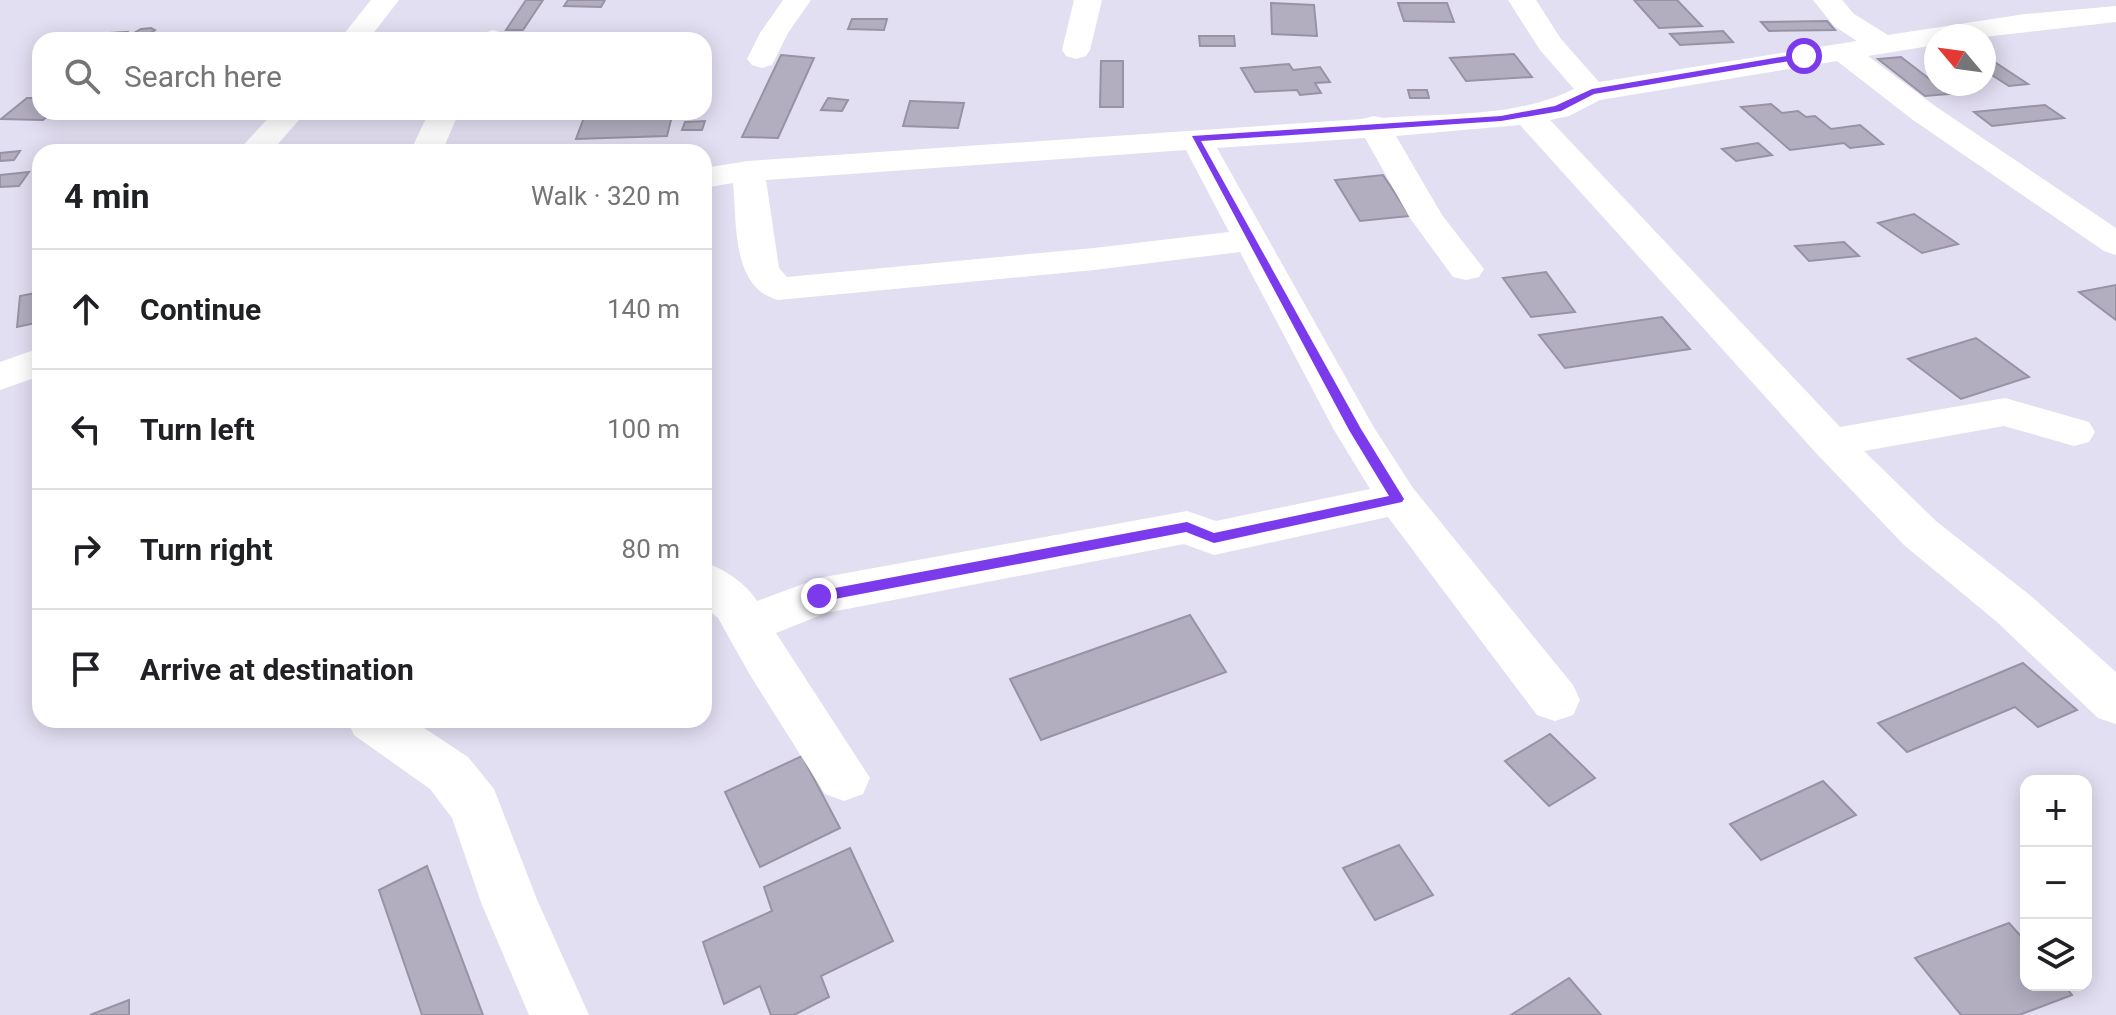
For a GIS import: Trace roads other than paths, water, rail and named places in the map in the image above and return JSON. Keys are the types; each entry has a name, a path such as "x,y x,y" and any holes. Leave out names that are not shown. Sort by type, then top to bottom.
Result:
{"street":[{"path":"359,32 385,0"},
{"path":"762,59 774,33 797,0"},
{"path":"1076,50 1088,0"},
{"path":"1522,0 1550,44 1592,92"},
{"path":"1827,0 1844,20 1882,44"},
{"path":"712,177 748,171 1195,138 1501,119 1558,109 1592,92 2025,22 2116,14"},
{"path":"1841,50 1924,113 2116,244"},
{"path":"1527,114 1831,443 1920,533 2014,609 2116,703"},
{"path":"261,144 283,120"},
{"path":"430,144 440,120"},
{"path":"1374,125 1427,218 1466,269"},
{"path":"1195,138 1249,240 1398,499 1555,700"},
{"path":"748,171 761,271 778,289 1094,259 1249,240"},
{"path":"0,377 32,364"},
{"path":"1831,443 2005,412 2074,432"},
{"path":"747,625 835,593 1187,527 1214,538 1398,499"},
{"path":"712,586 735,605 844,778"},
{"path":"384,728 449,773 475,806 511,905 559,1015"}]}
